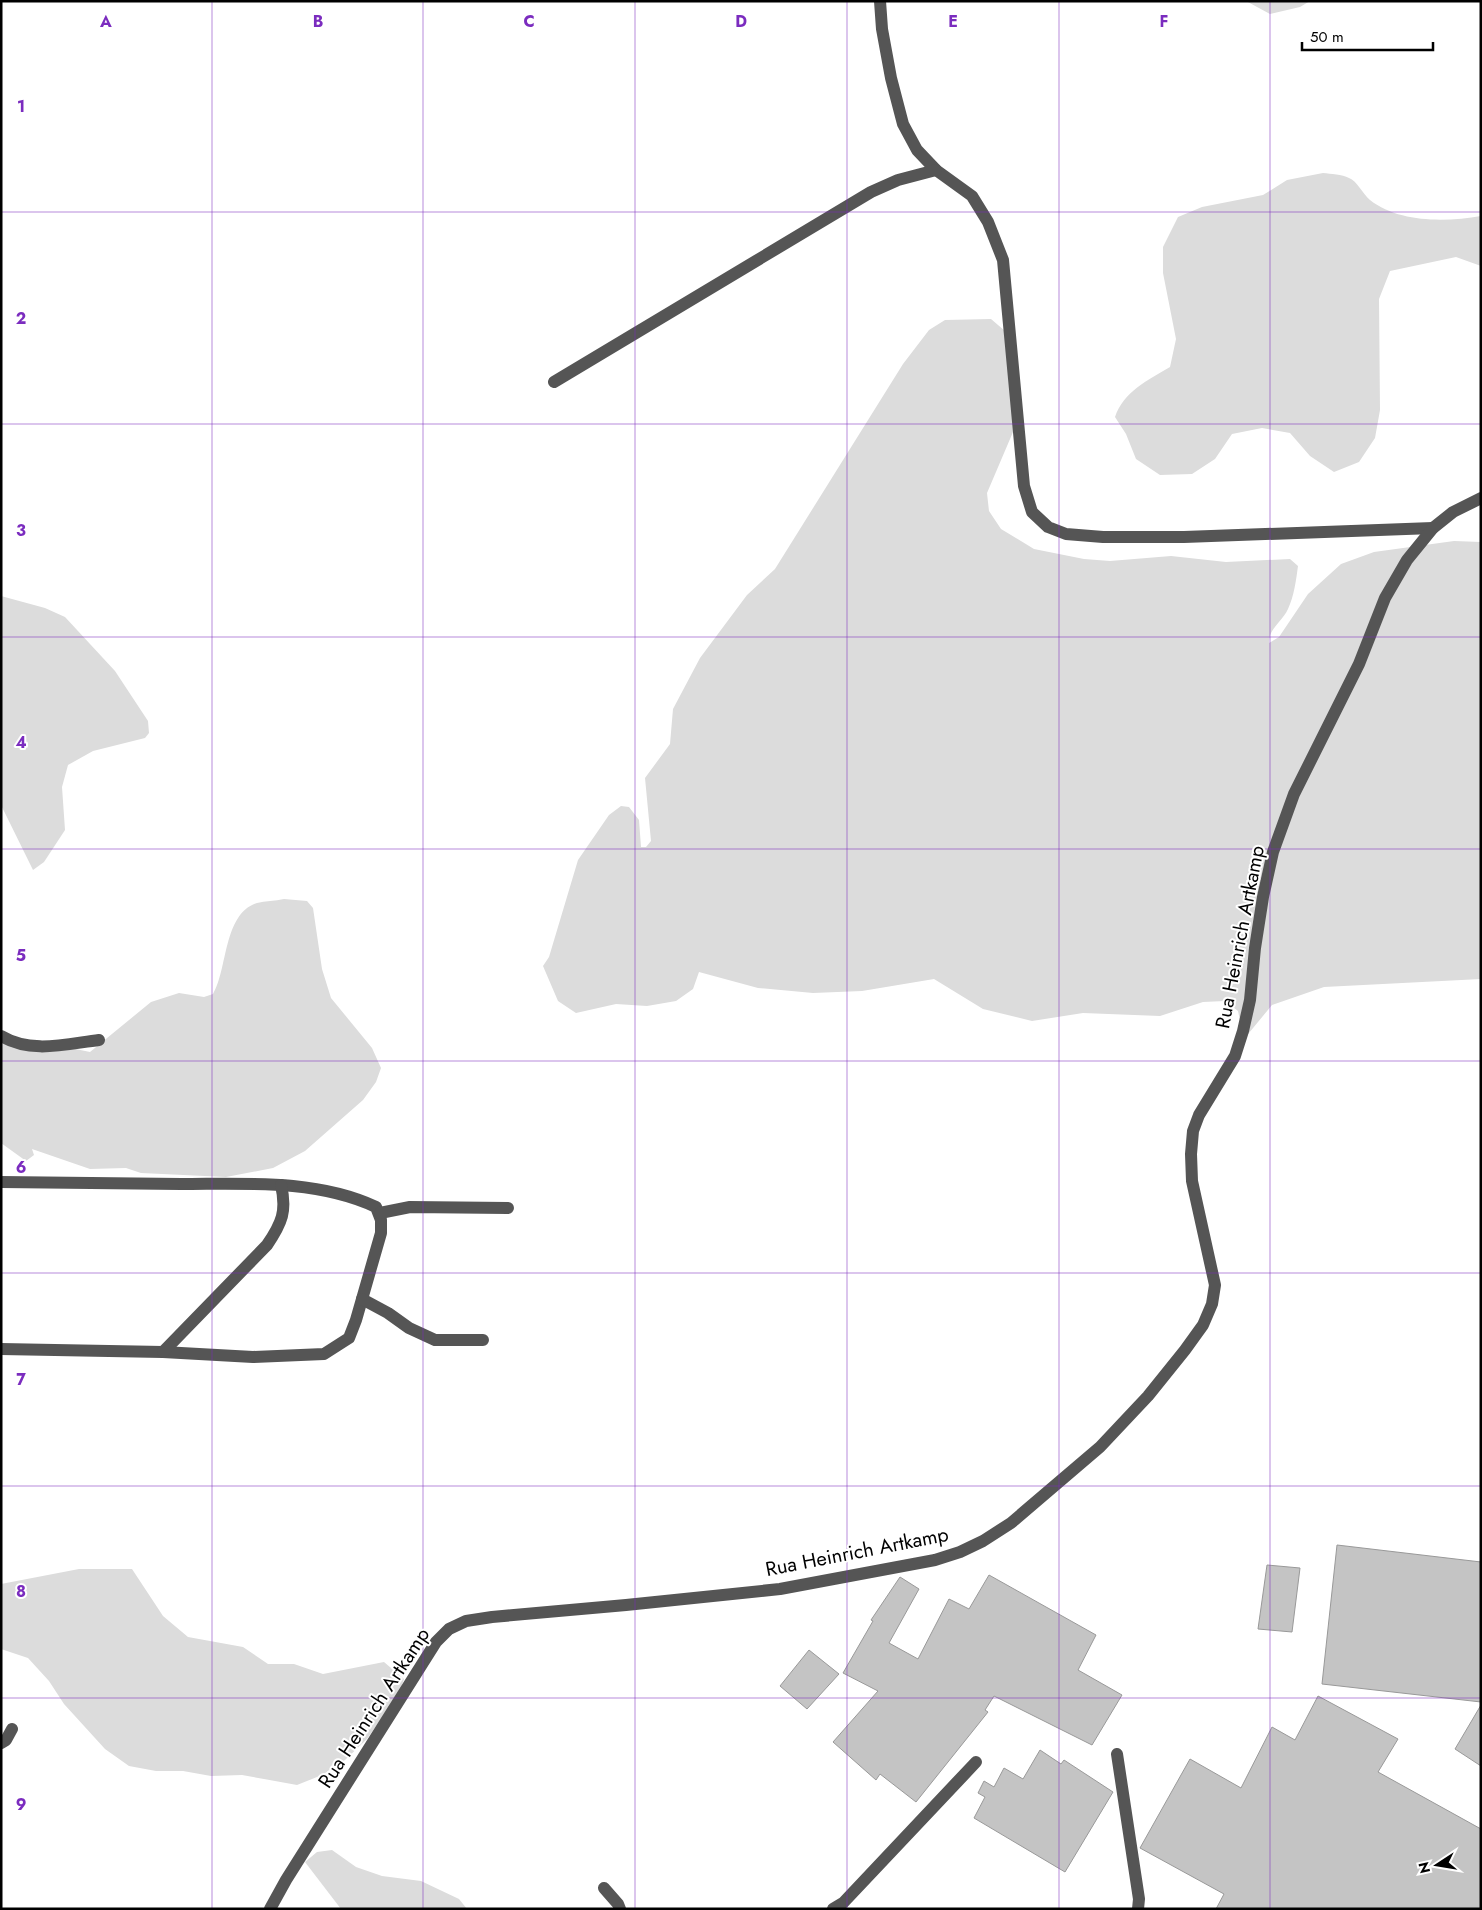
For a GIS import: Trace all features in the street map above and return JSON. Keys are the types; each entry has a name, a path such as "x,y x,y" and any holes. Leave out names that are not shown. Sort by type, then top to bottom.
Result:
{"street":[{"path":"880,1 882,30 891,78 903,124 917,150 936,170 972,196 988,222 1003,260 1024,486 1032,512 1048,527 1066,534 1103,537 1184,537 1433,528"},
{"path":"554,382 871,192 898,180 936,170"},
{"name":"Rua Heinrich Artkamp","path":"270,1909 286,1880 436,1642 449,1629 466,1621 492,1616 626,1605 780,1588 935,1560 960,1552 983,1541 1011,1523 1100,1447 1148,1396 1190,1344 1203,1325 1212,1304 1215,1286 1192,1181 1191,1154 1193,1132 1199,1115 1235,1056 1243,1031 1250,1000 1255,948 1273,852 1294,794 1359,664 1386,598 1407,560 1433,528 1453,512 1481,498"},
{"path":"1,1036 12,1043 36,1048 99,1040"},
{"path":"1,1182 281,1185 333,1194 376,1207 380,1214 381,1233 349,1338 324,1354 253,1357 163,1352 1,1349"},
{"path":"163,1352 267,1245 279,1229 283,1212 281,1185"},
{"path":"380,1214 410,1207 508,1208"},
{"path":"362,1299 388,1313 409,1328 435,1340 483,1340"},
{"path":"1,1743 6,1740 12,1729"},
{"path":"1117,1754 1139,1899 1138,1909"},
{"path":"841,1907 976,1762"},
{"path":"604,1888 620,1909"}],"shaded area":[{"path":"1246,1 1310,1 1300,7 1270,14"},
{"path":"1323,173 1336,174 1352,180 1370,200 1382,208 1409,217 1438,220 1481,216 1481,266 1456,257 1390,271 1379,299 1380,410 1375,438 1359,462 1334,472 1310,456 1290,433 1262,428 1232,434 1215,459 1192,474 1160,475 1136,459 1126,434 1115,417 1130,393 1170,367 1176,339 1163,273 1163,247 1178,217 1202,207 1263,195 1287,180"},
{"path":"991,319 1005,331 1019,418 987,493 989,511 1001,529 1034,549 1084,559 1110,561 1171,556 1226,562 1290,559 1298,566 1296,583 1286,613 1273,629 1269,643 1279,637 1308,594 1341,564 1374,552 1454,541 1481,542 1481,979 1324,987 1272,1005 1244,1039 1238,1011 1225,1001 1203,1002 1160,1016 1083,1013 1032,1021 983,1009 934,979 862,991 813,993 758,988 699,972 693,989 676,1001 647,1006 616,1004 576,1013 558,1001 543,966 549,957 578,860 609,815 621,806 629,807 639,820 641,847 646,847 651,841 645,778 670,744 673,709 700,658 747,595 775,569 903,364 929,330 945,320"},
{"path":"1,596 45,608 65,617 115,671 148,721 149,733 145,738 93,751 68,765 62,787 65,830 44,862 33,870 1,805"},
{"path":"284,899 307,901 313,908 322,969 331,998 372,1048 381,1068 376,1082 363,1100 305,1151 273,1168 226,1177 141,1173 126,1168 90,1169 32,1149 34,1155 26,1161 1,1143 1,1042 66,1047 90,1052 151,1002 179,993 204,997 213,994 218,983 232,930 238,918 246,909 257,903"},
{"path":"79,1569 132,1569 163,1616 188,1637 243,1647 268,1664 294,1664 323,1674 384,1662 404,1679 400,1691 367,1739 345,1760 322,1775 297,1785 242,1775 211,1776 183,1771 156,1771 129,1766 105,1749 64,1704 49,1681 28,1658 1,1649 1,1584"},
{"path":"332,1850 356,1867 382,1876 421,1881 459,1899 467,1909 341,1909 305,1862 317,1852"}],"building":[{"path":"1337,1545 1481,1562 1481,1702 1322,1684"},
{"path":"1267,1565 1300,1568 1292,1632 1258,1629"},
{"path":"989,1575 1096,1635 1078,1670 1122,1695 1092,1745 994,1696 985,1710 988,1712 916,1802 880,1774 876,1780 833,1742 878,1691 843,1673 873,1621 871,1620 900,1577 919,1589 889,1643 918,1659 949,1599 969,1609"},
{"path":"809,1650 839,1674 807,1709 780,1686"},
{"path":"1318,1696 1398,1739 1378,1772 1481,1829 1481,1909 1216,1909 1224,1894 1140,1848 1190,1759 1241,1788 1272,1727 1295,1740"},
{"path":"1481,1705 1481,1766 1455,1749"},
{"path":"1040,1750 1061,1764 1064,1760 1113,1792 1065,1872 974,1818 985,1797 978,1793 984,1781 994,1787 1004,1768 1023,1779"}]}
